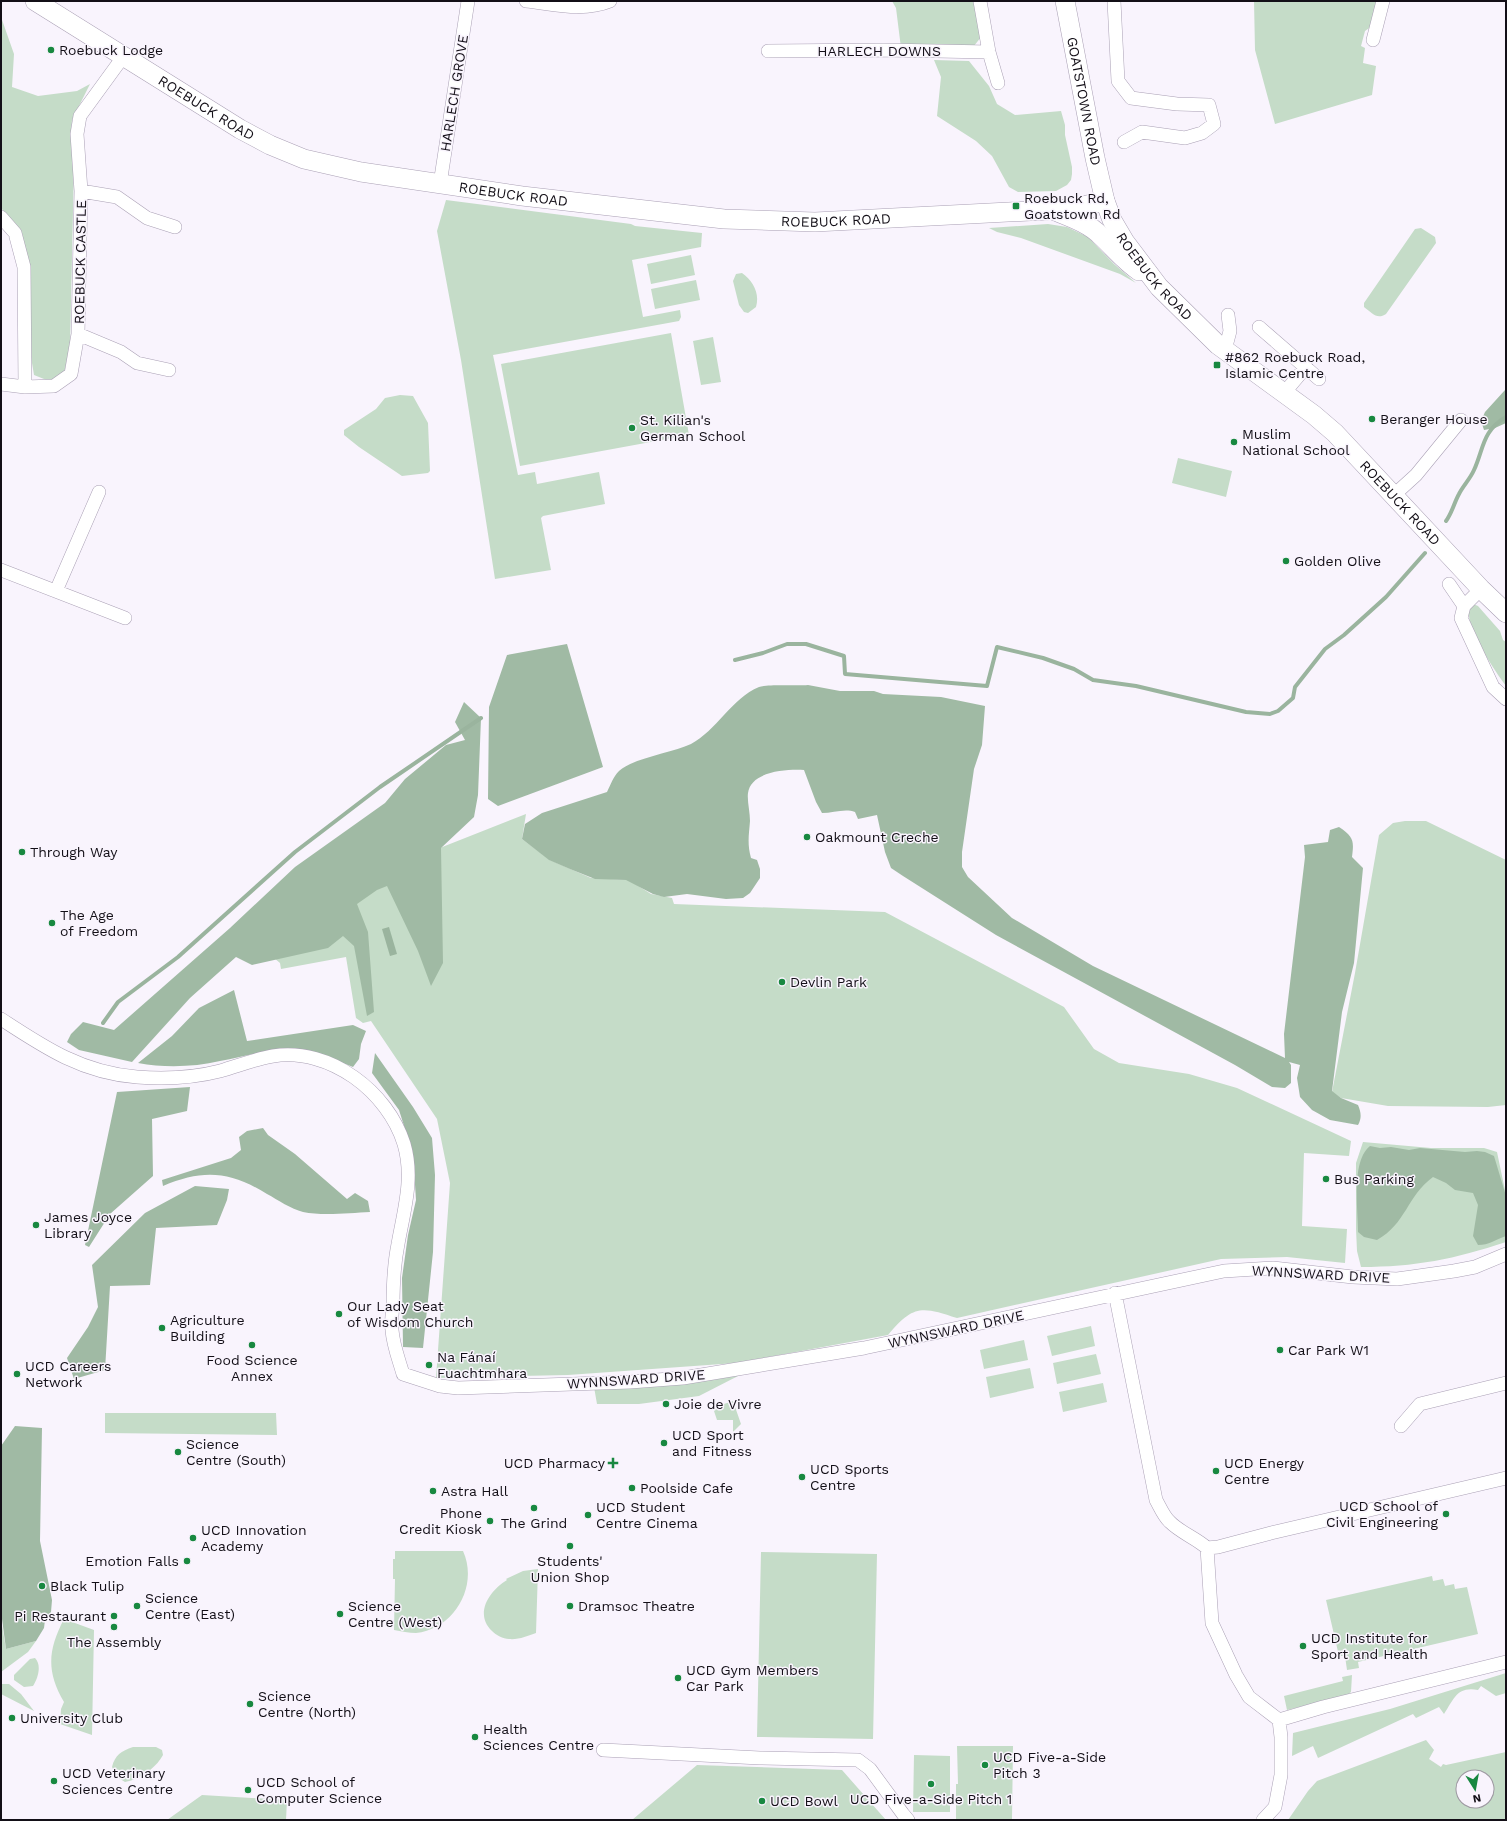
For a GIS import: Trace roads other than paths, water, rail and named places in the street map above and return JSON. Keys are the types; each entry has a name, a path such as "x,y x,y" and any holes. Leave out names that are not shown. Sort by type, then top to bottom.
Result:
{"street":[{"name":"ROEBUCK ROAD","path":"35,1 240,129 270,145 304,159 361,172 522,196 746,221 815,222 1052,210 1087,206 1105,201 1112,220 1125,242 1154,281 1178,307 1225,350 1284,393 1335,434 1481,589 1506,613"},
{"name":"HARLECH GROVE","path":"440,184 468,1"},
{"path":"526,1 584,8 599,6 610,1"},
{"path":"980,1 989,52 998,83"},
{"name":"GOATSTOWN ROAD","path":"1065,1 1095,158 1105,201"},
{"path":"1114,1 1118,81 1122,87 1131,98 1177,104 1209,105 1214,124 1202,134 1185,138 1142,132 1124,142"},
{"path":"1373,40 1383,1"},
{"name":"HARLECH DOWNS","path":"768,51 884,50 989,52"},
{"name":"ROEBUCK CASTLE","path":"1,384 25,387 54,386 71,374 78,334 81,191 77,134 80,116 123,57"},
{"name":"ROEBUCK CASTLE","path":"81,191 117,197 147,218 175,227"},
{"path":"1052,210 1097,232 1120,256 1154,281"},
{"path":"1,217 15,233 24,267 25,387"},
{"path":"1225,350 1230,331 1228,315"},
{"path":"1259,327 1319,379"},
{"name":"ROEBUCK CASTLE","path":"78,334 121,352 137,362 169,370"},
{"path":"1284,393 1306,367"},
{"path":"1394,495 1416,475 1461,420"},
{"path":"56,590 99,492"},
{"path":"1,570 56,590 125,618"},
{"path":"1449,584 1464,606"},
{"path":"1481,589 1464,606 1461,618 1493,687 1506,699"},
{"name":"WYNNSWARD DRIVE","path":"1,1019 58,1054 93,1069 114,1074 147,1078 184,1077 220,1071 275,1056 298,1056 315,1059 340,1068 368,1087 384,1105 399,1130 408,1161 409,1180 407,1198 398,1244 394,1276 392,1330 403,1374 440,1386 458,1388 630,1382 683,1378 864,1348 952,1330 1115,1293 1224,1271 1274,1268 1353,1277 1397,1279 1454,1271 1475,1266 1506,1254"},
{"path":"1115,1293 1156,1500 1168,1521 1179,1530 1200,1541 1207,1548 1212,1623 1236,1675 1249,1697 1279,1720 1281,1737 1281,1775 1276,1807 1263,1820"},
{"path":"1401,1426 1420,1404 1506,1383"},
{"path":"1207,1548 1218,1548 1271,1533 1506,1478"},
{"path":"1279,1720 1288,1716 1343,1701 1506,1662"},
{"path":"603,1750 760,1758 858,1760 870,1768 902,1814 908,1820"}],"waterway":[{"path":"1446,521 1462,488 1474,470 1488,434 1498,422 1506,417"},
{"path":"735,660 763,653 787,644 806,644 844,656 845,674 987,686 997,647 1043,658 1074,669 1093,680 1136,686 1246,712 1270,714 1278,711 1293,698 1295,687 1325,649 1344,635 1386,597 1425,553"},
{"path":"103,1023 118,1002 178,957 295,852 380,787 481,718"}],"place":[{"name":"Roebuck Lodge","path":"51,50"},
{"name":"Roebuck Rd, Goatstown Rd","path":"1016,206"},
{"name":"#862 Roebuck Road, Islamic Centre","path":"1217,365"},
{"name":"Beranger House","path":"1372,419"},
{"name":"St. Kilian's German School","path":"632,428"},
{"name":"Muslim National School","path":"1234,442"},
{"name":"Golden Olive","path":"1286,561"},
{"name":"Oakmount Creche","path":"807,837"},
{"name":"Through Way","path":"22,852"},
{"name":"The Age of Freedom","path":"52,923"},
{"name":"Devlin Park","path":"782,982"},
{"name":"Bus Parking","path":"1326,1179"},
{"name":"James Joyce Library","path":"36,1225"},
{"name":"Our Lady Seat of Wisdom Church","path":"339,1314"},
{"name":"Agriculture Building","path":"162,1328"},
{"name":"Food Science Annex","path":"252,1345"},
{"name":"Car Park W1","path":"1280,1350"},
{"name":"Na Fánaí Fuachtmhara","path":"429,1365"},
{"name":"UCD Careers Network","path":"17,1374"},
{"name":"Joie de Vivre","path":"666,1404"},
{"name":"UCD Sport and Fitness","path":"664,1443"},
{"name":"Science Centre (South)","path":"178,1452"},
{"name":"UCD Pharmacy","path":"613,1463"},
{"name":"UCD Energy Centre","path":"1216,1471"},
{"name":"UCD Sports Centre","path":"802,1477"},
{"name":"Poolside Cafe","path":"632,1488"},
{"name":"Astra Hall","path":"433,1491"},
{"name":"The Grind","path":"534,1508"},
{"name":"UCD School of Civil Engineering","path":"1446,1514"},
{"name":"UCD Student Centre Cinema","path":"588,1515"},
{"name":"Phone Credit Kiosk","path":"490,1521"},
{"name":"UCD Innovation Academy","path":"193,1538"},
{"name":"Students' Union Shop","path":"570,1546"},
{"name":"Emotion Falls","path":"187,1561"},
{"name":"Black Tulip","path":"42,1586"},
{"name":"Science Centre (East)","path":"137,1606"},
{"name":"Dramsoc Theatre","path":"570,1606"},
{"name":"Science Centre (West)","path":"340,1614"},
{"name":"Pi Restaurant","path":"114,1616"},
{"name":"The Assembly","path":"114,1627"},
{"name":"UCD Institute for Sport and Health","path":"1303,1646"},
{"name":"UCD Gym Members Car Park","path":"678,1678"},
{"name":"Science Centre (North)","path":"250,1704"},
{"name":"University Club","path":"12,1718"},
{"name":"Health Sciences Centre","path":"475,1737"},
{"name":"UCD Five-a-Side Pitch 3","path":"985,1765"},
{"name":"UCD Veterinary Sciences Centre","path":"54,1781"},
{"name":"UCD Five-a-Side Pitch 1","path":"931,1784"},
{"name":"UCD School of Computer Science","path":"248,1790"},
{"name":"UCD Bowl","path":"762,1801"}]}
